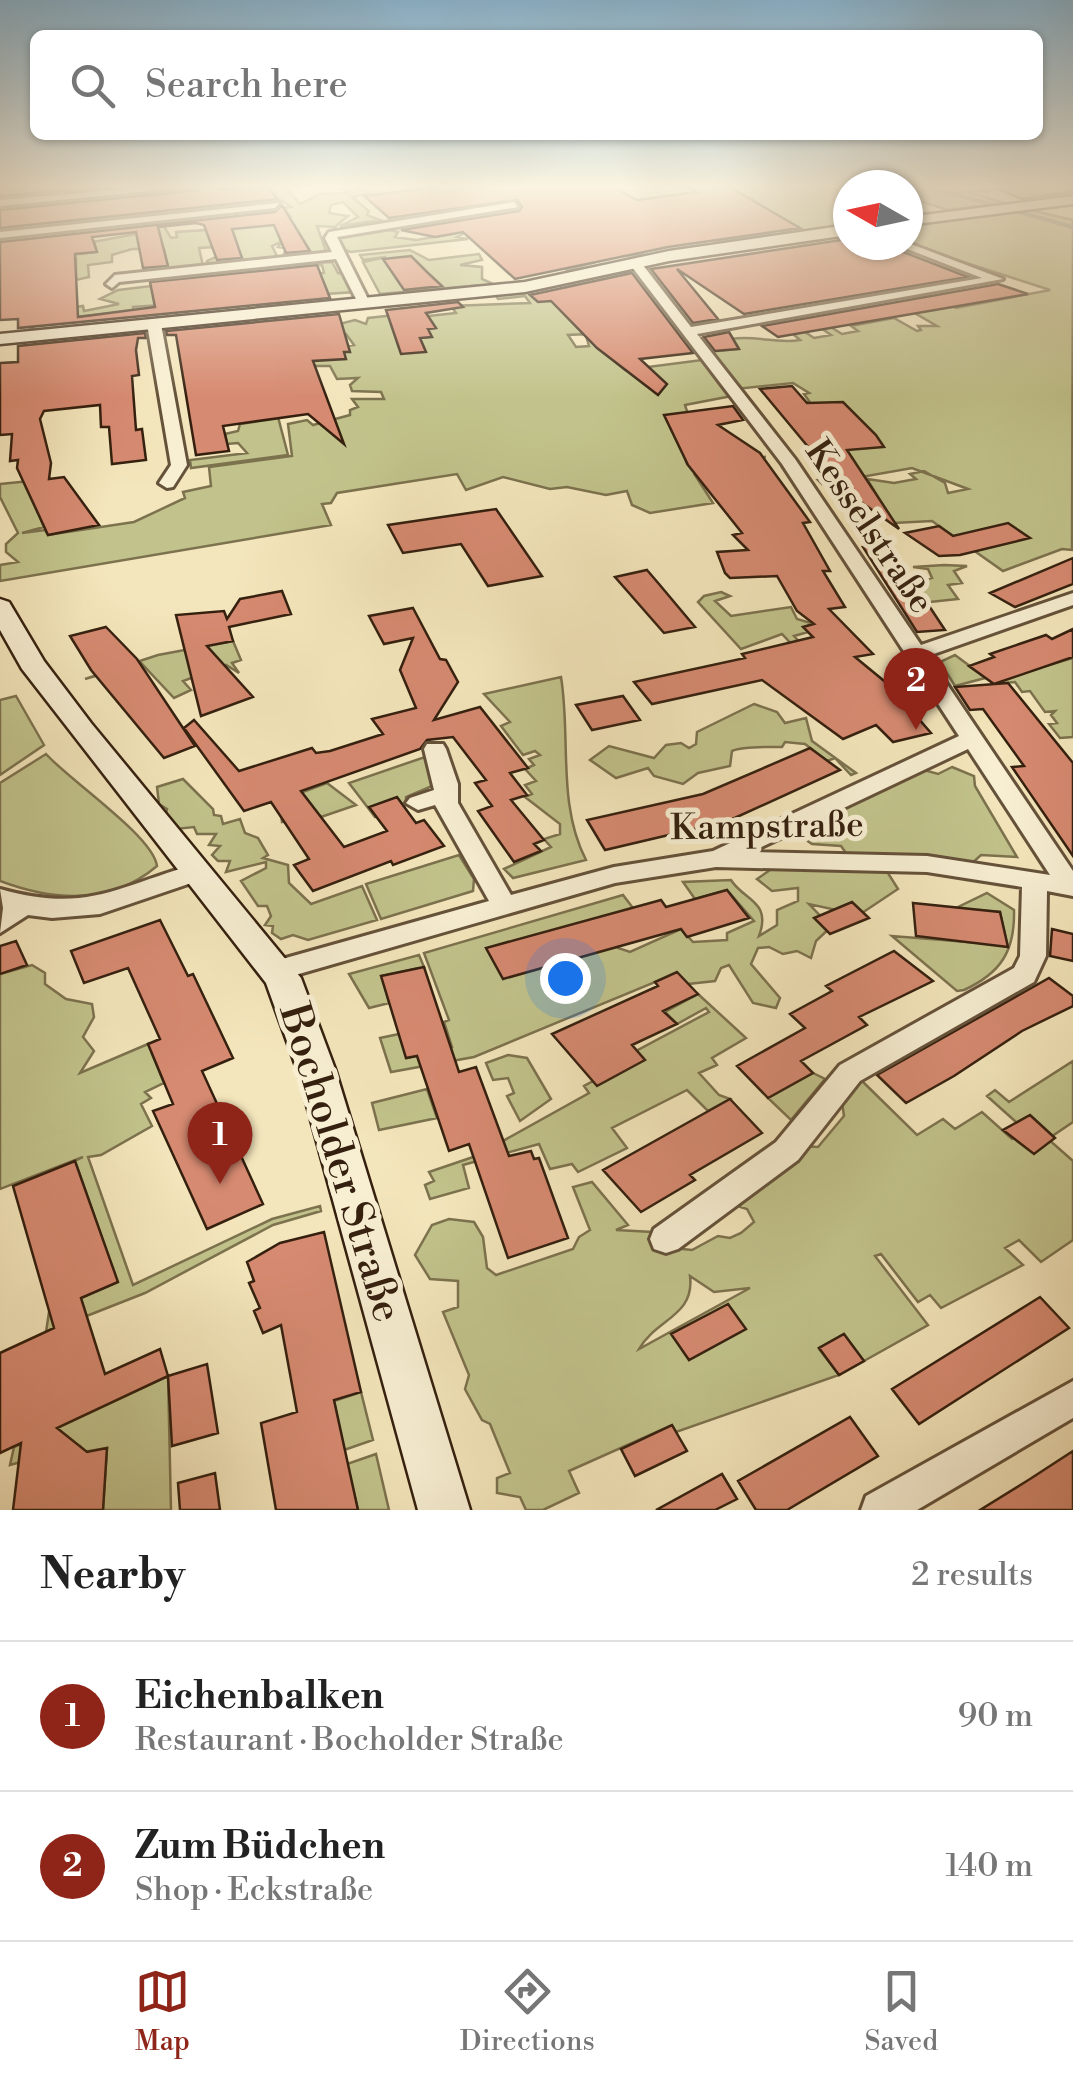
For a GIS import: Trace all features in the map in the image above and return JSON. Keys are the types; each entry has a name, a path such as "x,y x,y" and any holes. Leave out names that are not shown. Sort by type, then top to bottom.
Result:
{"street":[{"path":"112,284 115,279 326,256"},
{"path":"341,256 364,303"},
{"path":"0,340 535,286 682,256"},
{"path":"691,331 997,279 935,256"},
{"name":"Kesselstraße","path":"635,264 691,331 807,488 969,740 1071,886"},
{"path":"154,324 179,465 168,483"},
{"path":"914,654 1073,599"},
{"name":"Bocholder Straße","path":"2,616 32,663 278,970 292,997 444,1510"},
{"path":"0,657 32,663"},
{"path":"716,858 969,740"},
{"path":"436,749 452,817 504,904"},
{"path":"418,803 445,794"},
{"name":"Kampstraße","path":"278,970 504,904 645,868 716,858 888,862 1071,886"},
{"path":"0,924 11,902 60,912 92,910 197,872"},
{"path":"666,1239 787,1151 850,1073 1024,976 1033,956 1035,879"},
{"path":"880,1510 1073,1398"}],"green space":[{"path":"4,256 112,256 112,262 88,265 89,277 76,280 76,258 49,260 67,308 83,306 84,311 119,304 100,299 118,290 324,273 322,265 296,267 295,263 332,262 338,273 356,275 355,292 133,307 134,311 32,321 33,330 28,327"},
{"path":"166,256 201,256 203,266 142,271 168,268"},
{"path":"361,256 422,256 429,260 480,256 482,260 460,265 482,267 482,279 493,284 380,294 363,262 386,257 363,260"},
{"path":"550,256 615,256 567,270"},
{"path":"946,256 1073,256 1072,550 1062,549 1003,571 932,521 894,523 867,479 894,483 916,479 910,474 921,472 912,468 822,484 818,480 858,473 804,402 809,401 804,394 809,393 793,383 735,389 737,395 685,405 701,455 684,456 687,464 729,460 727,473 695,475 713,503 650,513 632,505 627,491 606,495 567,487 550,489 503,477 466,490 457,474 337,493 331,503 322,504 331,525 0,581 0,565 18,562 6,552 6,544 18,533 0,497 0,484 50,479 29,491 44,527 22,533 45,530 48,535 134,522 185,498 183,492 211,486 209,467 292,456 288,424 307,420 313,425 350,415 350,410 358,407 352,399 384,399 381,392 352,391 350,385 358,378 337,379 330,366 314,366 273,398 288,455 191,468 190,460 247,453 238,443 227,444 225,434 238,431 240,424 254,422 250,408 236,410 331,348 354,345 346,334 332,334 335,325 355,320 366,324 368,318 395,315 408,339 431,337 423,330 435,328 428,316 456,313 451,306 530,303 525,296 498,299 495,294 530,291 535,295 577,287 572,283 609,271 646,275 638,282 652,293 572,321 588,334 568,335 576,347 589,346 586,336 625,370 710,359 706,352 738,349 731,339 800,340 793,334 802,330 814,338 831,335 821,328 829,326 842,334 858,331 851,326 894,318 917,331 921,330 918,326 937,326 913,312 915,301 909,298 930,295 956,308 1050,290","holes":["932,475 968,489 948,493 945,483"]},
{"path":"216,257 278,258 208,265 207,261"},
{"path":"967,566 954,571 962,583 948,585 958,599 901,605 912,583 932,578 928,569 913,567"},
{"path":"721,592 730,596 715,601 731,616 791,607 797,619 814,624 804,627 808,632 794,636 820,665 825,680 782,634 741,649 698,602 704,596"},
{"path":"233,641 241,660 232,663 239,673 226,665 183,681 191,690 174,698 141,663 85,679 158,655"},
{"path":"955,655 982,675 1008,666 1020,674 1073,658 1073,737 1060,738 1049,724 1057,723 1051,715 1055,711 1045,712 1030,691 1022,692 1015,682 994,684 989,677 955,686 940,662"},
{"path":"561,677 571,816 586,860 513,878 504,869 551,847 544,839 560,834 560,824 525,797 532,794 525,785 536,781 525,769 534,765 529,759 540,755 535,751 523,755 501,726 510,722 484,694"},
{"path":"16,696 44,745 0,775 0,700"},
{"path":"754,704 777,712 785,723 806,718 812,741 856,773 851,775 835,758 827,761 805,744 785,742 782,747 732,751 730,766 698,773 683,784 654,776 648,768 616,778 590,760 609,746 654,758 666,745 681,743 689,748 696,744 697,732"},
{"path":"46,754 141,839 157,866 120,888 81,896 40,893 0,881 0,783"},
{"path":"425,757 437,784 406,797 406,805 375,817 349,783"},
{"path":"952,767 974,776 975,786 1017,857 981,855 971,864 960,861 958,865 846,853 841,846 812,844 802,837 864,779 917,768 938,774"},
{"path":"183,779 213,809 214,815 221,816 223,824 240,819 245,833 258,838 268,855 263,858 288,865 289,883 311,904 362,886 377,920 308,940 293,935 281,939 272,933 273,926 265,925 271,916 267,906 258,906 241,881 266,868 266,862 226,872 230,861 218,861 212,855 220,846 209,845 216,834 197,834 194,827 176,829 165,816 167,809 159,804 157,787"},
{"path":"327,783 356,805 321,817 314,809 301,819 282,822 281,813 292,796"},
{"path":"459,855 474,879 473,891 381,919 366,884"},
{"path":"776,866 886,870 898,889 859,915 809,904 831,927 816,941 811,958 797,951 783,954 769,947 758,948 751,964 780,998 776,1008 753,1003 729,965 721,968 715,981 688,984 667,977 474,1057 391,1072 380,1038 399,1034 407,1058 452,1047 444,1022 449,1020 424,953 623,895 633,908 599,919 618,948 630,952 681,929 693,942 727,940 727,933 754,921 727,890 695,899 683,882 731,880 759,908 759,936 777,925 777,910 798,901 798,888 772,891 757,879"},
{"path":"987,893 1014,910 1012,937 996,968 964,990 957,991 892,936 1007,945 1000,912 954,909"},
{"path":"419,955 424,967 382,976 389,1003 369,1008 349,974"},
{"path":"32,965 45,973 45,984 66,999 92,1004 94,1017 83,1037 94,1051 80,1073 148,1044 164,1083 145,1092 151,1098 141,1104 152,1126 101,1155 88,1157 133,1285 272,1219 320,1206 321,1211 273,1225 145,1293 46,1332 49,1312 117,1282 75,1161 83,1157 0,1189 0,974"},
{"path":"698,994 746,1038 712,1058 717,1065 699,1073 719,1095 730,1099 708,1111 687,1090 612,1128 627,1148 578,1172 572,1164 550,1169 539,1144 463,1165 469,1188 430,1199 425,1185 434,1181 429,1172 476,1156 589,1093 584,1086 606,1074 621,1059 709,1012 706,1008 677,1024 665,1012"},
{"path":"508,1055 527,1058 551,1099 520,1121 507,1096 514,1093 508,1078 493,1080 486,1063"},
{"path":"1073,1061 1073,1122 1048,1139 1073,1161 1073,1240 1041,1262 1019,1240 1005,1248 1023,1265 941,1308 930,1295 918,1302 881,1254 875,1256 928,1325 864,1361 844,1335 819,1349 839,1375 676,1432 672,1425 569,1471 579,1493 543,1510 526,1510 520,1497 497,1493 497,1478 510,1473 490,1424 482,1420 465,1389 469,1375 443,1312 458,1307 458,1281 430,1279 415,1255 432,1225 449,1219 474,1222 483,1237 487,1268 496,1275 573,1249 579,1237 590,1230 573,1187 592,1182 628,1225 616,1230 653,1232 673,1248 692,1250 718,1236 730,1238 754,1222 747,1209 740,1207 742,1199 787,1145 818,1147 844,1116 841,1096 862,1081 917,1135 943,1119 955,1129 982,1112 1012,1139 1025,1130 987,1096 995,1090 1009,1102","holes":["690,1276 714,1292 750,1288 639,1349 681,1309 687,1300"]},
{"path":"813,1073 825,1079 791,1120 768,1098"},
{"path":"427,1089 437,1118 379,1130 372,1103"},
{"path":"168,1376 171,1510 103,1510 107,1448 83,1452 80,1446 10,1465 14,1447"},
{"path":"361,1392 373,1440 344,1450 334,1401"},
{"path":"376,1454 389,1510 358,1510 347,1464"}],"building":[{"path":"0,256 75,256 78,317 155,307 150,282 317,265 330,298 18,328 18,319 0,320"},
{"path":"141,256 166,256 168,266 143,268"},
{"path":"216,256 242,258 217,260"},
{"path":"411,256 442,286 404,290 383,259"},
{"path":"490,256 623,256 515,279"},
{"path":"733,256 833,256 833,260 923,260 968,277 744,314 677,269 718,319 693,323 651,269"},
{"path":"632,273 693,353 640,359 667,384 658,395 597,348 551,301 538,302 530,295"},
{"path":"998,284 1028,294 778,337 762,326"},
{"path":"458,302 463,307 426,313 436,328 428,329 432,337 420,338 426,352 401,354 386,310"},
{"path":"339,314 350,352 344,352 346,359 313,361 344,444 308,414 223,426 229,451 196,455 176,335 167,335 166,331"},
{"path":"729,332 739,349 715,351 704,337"},
{"path":"145,333 146,338 138,338 136,350 139,375 132,376 136,430 142,429 146,460 112,464 109,427 101,427 100,405 44,411 40,419 51,463 49,479 64,477 99,525 48,535 17,468 18,460 10,461 12,434 0,435 0,363 18,362 18,346"},
{"path":"792,386 807,403 843,402 876,435 884,447 847,450 899,529 844,490 760,389"},
{"path":"733,406 743,420 718,425 760,453 810,522 803,523 830,571 823,571 845,607 829,609 873,654 855,657 889,685 931,733 893,742 876,725 843,739 762,680 652,704 634,682 745,658 742,654 813,637 803,627 814,624 797,611 777,576 730,578 725,573 717,552 748,550 733,535 742,533 688,465 664,415"},
{"path":"496,509 542,576 488,586 461,544 403,553 388,525"},
{"path":"1008,523 1030,538 960,555 939,556 905,533 939,526 953,536"},
{"path":"888,543 945,630 917,632 863,547"},
{"path":"1073,558 1073,584 1015,607 990,593"},
{"path":"647,570 695,627 664,633 615,577"},
{"path":"282,591 291,614 229,627 233,641 207,646 253,697 201,716 176,615 224,611 227,619 240,599"},
{"path":"413,608 440,659 446,660 458,682 434,720 480,707 528,768 510,773 527,795 511,800 544,840 534,844 541,851 514,862 478,811 492,806 475,783 486,780 453,737 427,740 420,749 301,791 344,847 387,831 369,807 397,797 416,823 424,820 444,846 393,865 391,861 313,891 294,865 309,859 271,802 244,811 184,728 194,720 239,771 312,748 316,753 330,751 383,734 372,719 416,708 400,670 413,638 384,644 369,616"},
{"path":"106,627 137,659 195,746 164,758 91,670 70,636"},
{"path":"1073,629 1073,657 994,684 969,666 994,657 990,654 1046,635 1052,639"},
{"path":"1008,683 1073,763 1073,856 1012,767 1024,766 983,709 970,710 955,687"},
{"path":"623,696 640,720 592,730 576,705"},
{"path":"810,748 840,770 728,821 605,850 587,820 703,794"},
{"path":"727,890 749,918 687,937 681,929 503,979 486,948 661,900 666,907"},
{"path":"852,902 869,918 830,934 814,918"},
{"path":"913,903 1000,912 1008,947 916,936"},
{"path":"160,920 188,976 193,974 233,1058 202,1071 263,1204 207,1229 153,1111 173,1104 148,1044 160,1039 128,968 84,983 71,951"},
{"path":"1052,929 1073,934 1073,961 1050,956"},
{"path":"16,941 27,965 0,974 0,946"},
{"path":"894,951 933,981 859,1017 867,1025 801,1061 813,1073 768,1098 737,1066 805,1028 790,1014 832,991 826,986"},
{"path":"424,967 459,1072 476,1067 509,1156 531,1151 534,1159 539,1158 568,1238 508,1258 469,1144 449,1151 417,1056 406,1058 381,976"},
{"path":"677,972 698,994 663,1011 677,1024 632,1045 645,1060 597,1086 552,1034 658,986 655,982"},
{"path":"1049,978 1073,996 1073,1006 1022,1031 954,1076 906,1103 877,1075"},
{"path":"730,1099 762,1133 690,1175 695,1180 641,1212 603,1170"},
{"path":"1030,1115 1055,1138 1034,1154 1003,1130"},
{"path":"75,1161 118,1282 81,1298 105,1374 160,1349 168,1376 57,1428 87,1452 107,1448 103,1510 13,1510 21,1443 0,1453 0,1353 54,1328 13,1186"},
{"path":"324,1232 361,1392 334,1400 358,1510 276,1510 261,1423 297,1412 281,1325 263,1333 254,1311 260,1308 249,1283 254,1281 247,1262 280,1243"},
{"path":"1040,1297 1069,1328 919,1424 892,1389"},
{"path":"728,1304 746,1329 689,1360 671,1334"},
{"path":"844,1334 864,1361 839,1375 819,1348"},
{"path":"207,1364 218,1433 172,1446 168,1376"},
{"path":"850,1417 878,1456 787,1510 756,1510 738,1481"},
{"path":"672,1425 687,1451 635,1476 621,1449"},
{"path":"1073,1451 1073,1510 980,1510 1030,1479"},
{"path":"215,1473 220,1510 180,1510 178,1483"},
{"path":"722,1474 737,1499 715,1510 656,1510"}],"place":[{"name":"Zum Büdchen","path":"916,730"},
{"name":"Eichenbalken","path":"220,1184"}]}
